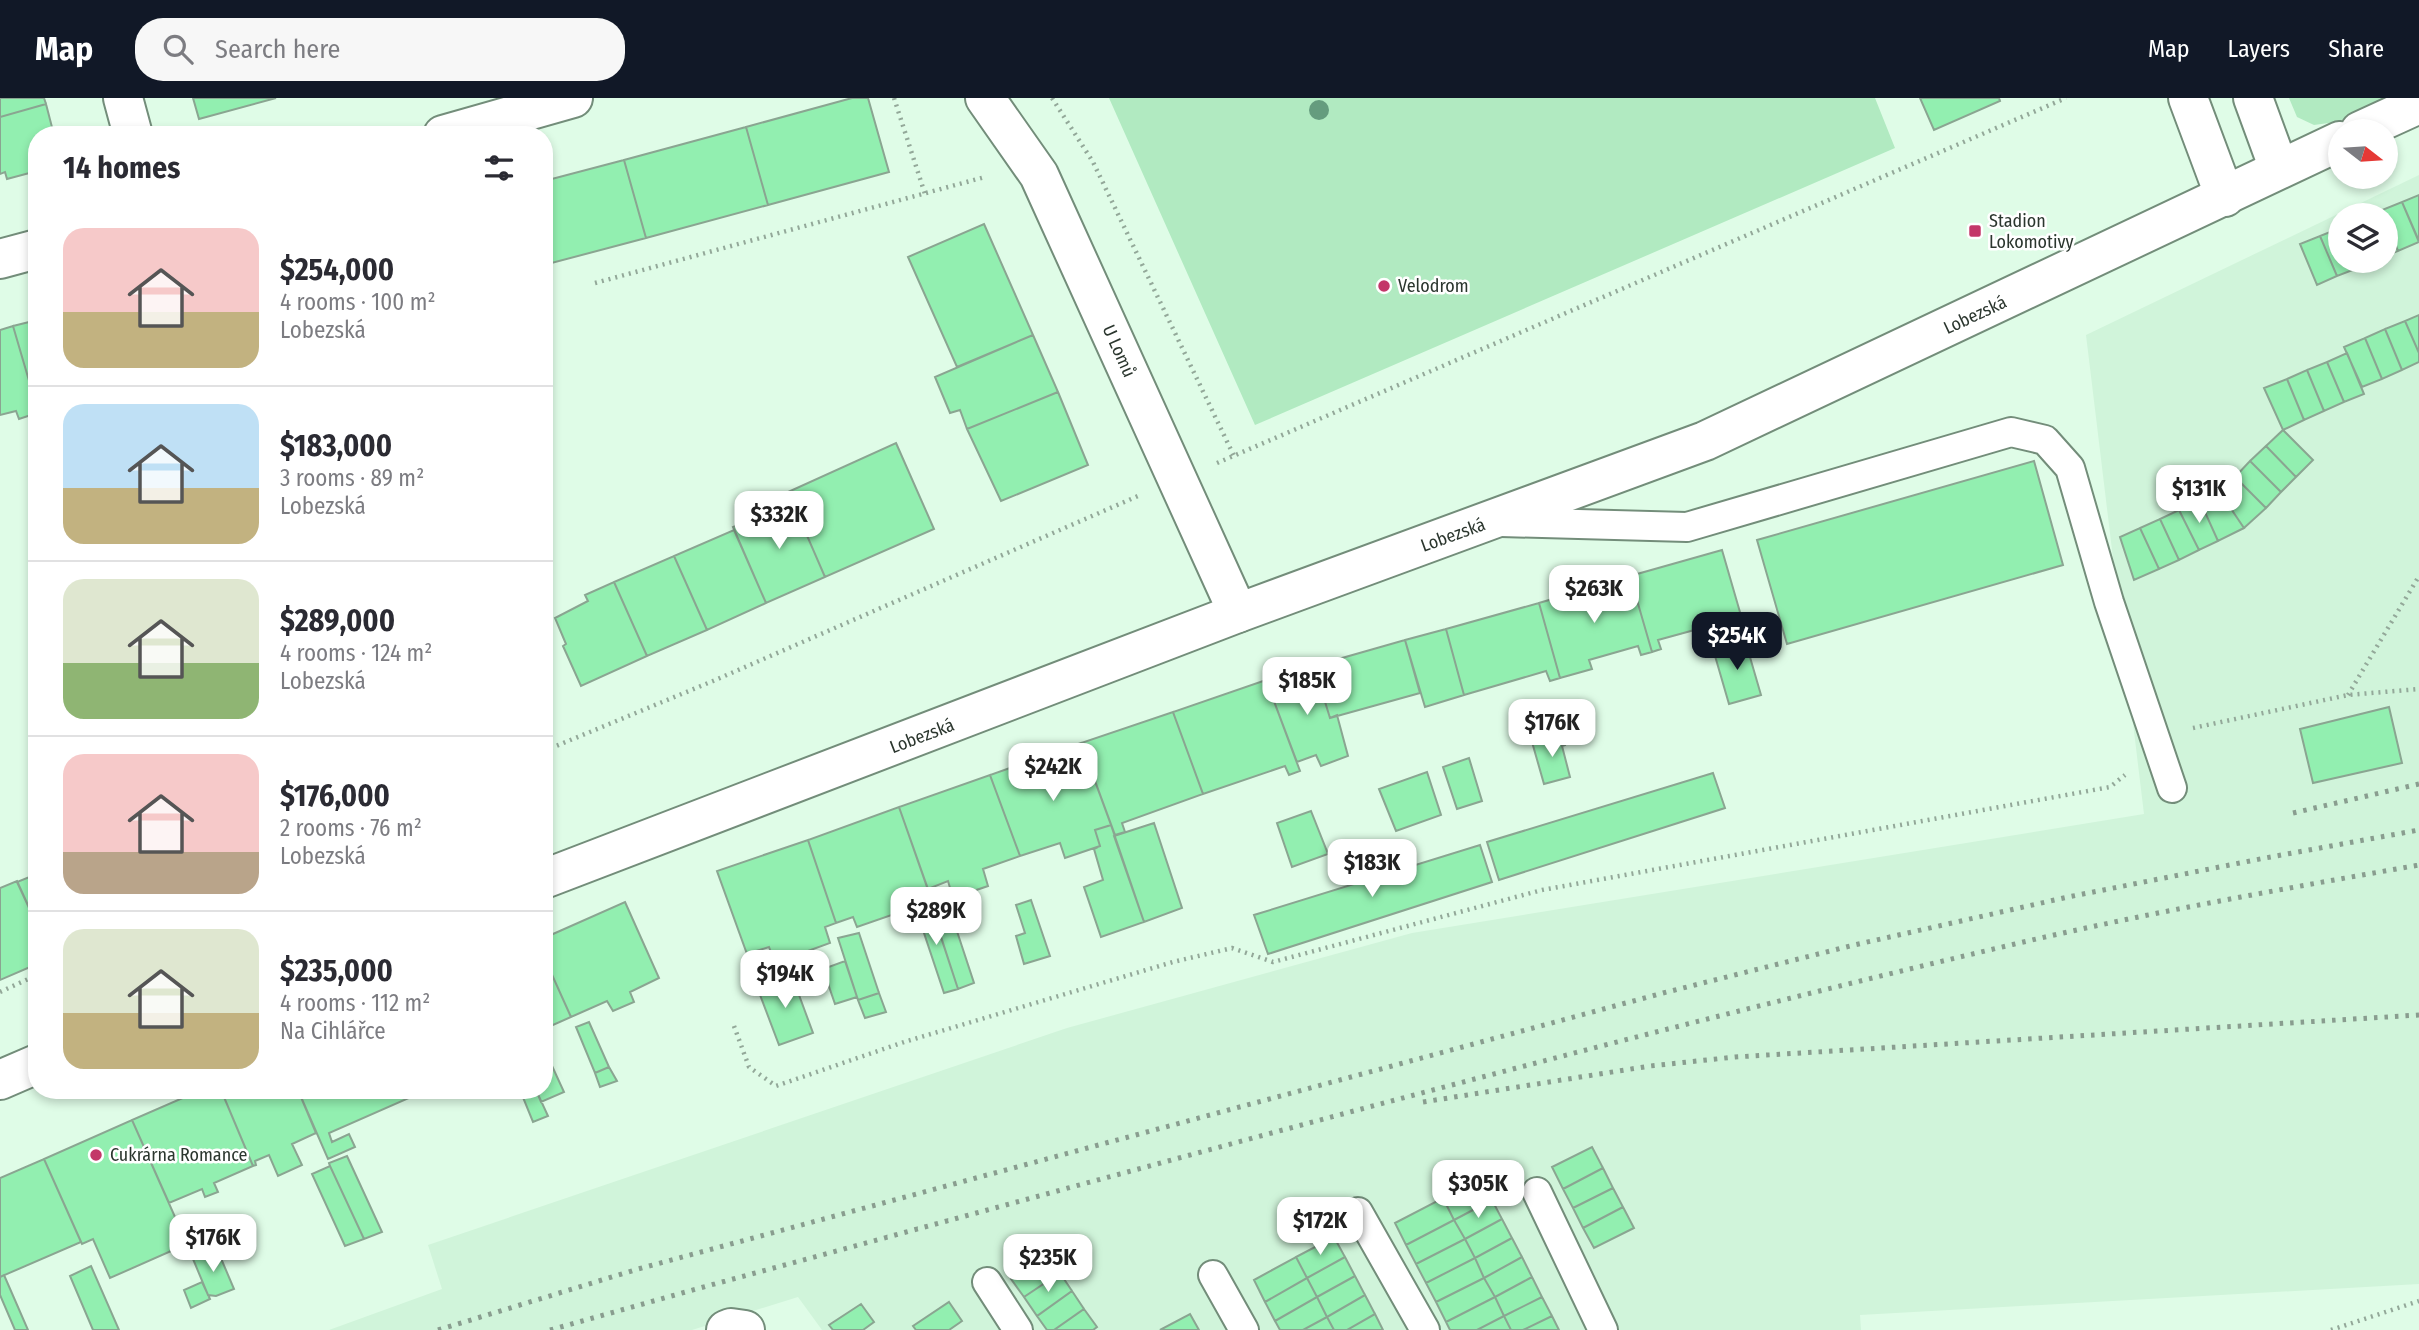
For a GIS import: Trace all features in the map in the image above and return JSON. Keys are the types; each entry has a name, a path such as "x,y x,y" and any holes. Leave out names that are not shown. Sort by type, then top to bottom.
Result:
{"street":[{"path":"123,98 131,126"},
{"path":"475,126 573,98"},
{"name":"U Lomů","path":"985,98 1039,175 1238,613"},
{"path":"2188,98 2225,197"},
{"path":"2253,98 2279,169"},
{"path":"2386,119 2419,104"},
{"name":"Lobezská","path":"553,876 1238,613 1705,442 2328,147"},
{"path":"0,259 28,251"},
{"path":"0,1080 28,1068"}],"lane":[{"path":"1488,522 1687,527 2011,432 2045,440 2070,468 2109,602 2172,788"},
{"path":"1537,1192 1603,1330"},
{"path":"1358,1212 1425,1330"},
{"path":"1213,1275 1244,1330"},
{"path":"986,1282 1018,1330"}],"path":[{"path":"894,98 925,194"},
{"path":"1052,98 1093,162 1234,456"},
{"path":"553,747 713,681 2066,98"},
{"path":"595,283 1030,165"},
{"path":"2348,695 2419,576"},
{"path":"734,1026 749,1068 775,1086 904,1042 1173,962 1232,948 1273,962 1542,890 2110,787 2194,727 2348,695 2419,689"},
{"path":"0,992 28,979"},
{"path":"2330,1330 2419,1301"}],"shaded area":[{"name":"Velodrom","path":"1109,98 1875,98 1895,148 1255,425"},
{"path":"2289,98 2401,98 2344,119 2328,119 2328,123 2314,125 2297,117"},
{"path":"2419,175 2419,1284 1860,1315 1861,1330 822,1330 798,1297 692,1330 329,1330 442,1289 428,1245 1067,1028 1412,933 2144,814 2086,335 2328,219 2328,273 2398,273 2398,203 2361,203 2390,189 2398,189 2398,185"}],"building":[{"path":"0,98 44,98 46,104 0,117"},
{"path":"193,98 276,98 199,119"},
{"path":"852,98 868,98 889,172 768,205 746,127"},
{"path":"1920,98 1999,98 2000,101 1934,130"},
{"path":"46,104 52,126 28,126 28,173 7,179 5,172 0,174 0,117"},
{"path":"746,127 768,205 646,238 624,160"},
{"path":"624,160 646,238 553,263 553,179"},
{"path":"2419,195 2419,241 2402,202"},
{"path":"2402,202 2419,242 2398,251 2398,204"},
{"path":"984,224 1033,335 957,367 908,257"},
{"path":"2328,233 2328,255 2320,236"},
{"path":"2320,236 2328,255 2328,273 2336,273 2337,276 2317,285 2300,244"},
{"path":"2419,315 2419,353 2405,321"},
{"path":"2405,321 2419,353 2419,362 2402,370 2385,329"},
{"path":"28,322 28,377 13,326"},
{"path":"13,326 28,377 28,416 19,419 16,411 0,415 0,330"},
{"path":"2385,329 2402,370 2382,379 2365,338"},
{"path":"1033,335 1058,392 967,429 960,410 950,413 935,377"},
{"path":"2365,338 2382,379 2362,387 2344,347"},
{"path":"2347,353 2364,394 2344,402 2327,362"},
{"path":"2327,362 2344,402 2324,411 2307,370"},
{"path":"2307,370 2324,411 2304,420 2287,379"},
{"path":"2287,379 2304,420 2283,430 2264,388"},
{"path":"1058,392 1088,465 1001,501 967,429"},
{"path":"2283,430 2313,460 2296,477 2266,446"},
{"path":"896,443 934,529 825,577 788,492"},
{"path":"2266,446 2296,477 2281,492 2250,461"},
{"path":"2034,461 2063,565 1787,644 1757,540"},
{"path":"2250,461 2281,492 2266,508 2235,477"},
{"path":"2235,477 2266,508 2244,528 2219,491"},
{"path":"2219,491 2244,528 2218,541 2200,501"},
{"path":"789,494 825,577 766,603 733,527 773,510 769,502"},
{"path":"2200,501 2218,541 2199,550 2179,510"},
{"path":"2179,510 2199,550 2179,560 2160,519"},
{"path":"2160,519 2179,560 2159,569 2140,528"},
{"path":"2140,528 2159,569 2134,580 2120,537"},
{"path":"734,530 766,603 707,630 674,556"},
{"path":"1722,550 1744,626 1711,635 1709,626 1658,640 1661,649 1652,652 1630,576"},
{"path":"674,556 707,630 647,656 614,582"},
{"path":"1630,576 1652,652 1641,655 1638,646 1589,660 1592,669 1560,678 1539,603"},
{"path":"614,582 647,656 581,686 563,646 566,644 555,618 588,601 585,595"},
{"path":"1539,603 1560,678 1550,681 1546,671 1464,695 1446,629"},
{"path":"1446,629 1464,695 1425,707 1405,640"},
{"path":"1405,640 1420,693 1330,718 1314,666"},
{"path":"1745,640 1761,695 1729,704 1713,649"},
{"path":"1314,666 1330,718 1337,715 1348,756 1321,766 1316,755 1297,762 1266,680"},
{"path":"1266,680 1300,771 1289,775 1285,766 1203,794 1173,712"},
{"path":"2389,707 2402,763 2313,783 2300,729"},
{"path":"1173,712 1203,794 1122,823 1125,832 1115,835 1081,743"},
{"path":"1563,734 1565,745 1562,746 1570,777 1544,784 1532,742"},
{"path":"1081,743 1111,825 1095,830 1100,846 1065,858 1060,843 1020,856 990,775"},
{"path":"1469,758 1482,801 1457,809 1443,767"},
{"path":"1427,772 1441,815 1396,831 1379,789"},
{"path":"1713,773 1725,808 1499,880 1487,842"},
{"path":"990,775 1020,856 983,869 988,886 953,898 948,881 928,889 899,807"},
{"path":"899,807 928,890 908,897 912,908 857,927 853,917 836,923 808,840"},
{"path":"1311,811 1328,854 1292,867 1277,823"},
{"path":"1154,823 1182,908 1144,922 1114,836"},
{"path":"1111,825 1144,922 1101,937 1084,887 1103,880 1094,849 1100,846 1095,830"},
{"path":"808,840 836,923 825,927 830,943 775,963 769,947 747,954 717,871"},
{"path":"1480,845 1492,882 1268,954 1254,915"},
{"path":"28,878 28,906 17,882"},
{"path":"17,881 28,905 28,968 0,980 0,888"},
{"path":"1031,900 1050,956 1024,964 1016,936 1025,933 1016,905"},
{"path":"929,901 958,989 944,993 915,906"},
{"path":"625,902 659,978 630,992 634,1002 613,1011 607,1001 571,1017 553,977 553,934"},
{"path":"948,904 974,983 958,989 932,909"},
{"path":"859,933 879,993 858,1000 838,938"},
{"path":"845,961 857,997 835,1004 823,969"},
{"path":"792,976 813,1033 779,1045 757,987"},
{"path":"553,977 571,1017 553,1025"},
{"path":"879,993 886,1012 865,1018 858,1000"},
{"path":"589,1022 609,1067 595,1073 576,1027"},
{"path":"609,1067 617,1081 600,1087 595,1073"},
{"path":"553,1068 564,1092 553,1097"},
{"path":"180,1099 225,1099 253,1166 214,1183 218,1192 205,1197 202,1189 169,1203 132,1120"},
{"path":"225,1099 302,1099 316,1133 292,1144 302,1165 278,1176 269,1155 255,1161 256,1165 253,1166"},
{"path":"302,1099 407,1099 329,1133 332,1142 349,1134 355,1147 328,1159"},
{"path":"524,1099 540,1099 548,1116 533,1122"},
{"path":"132,1120 187,1244 110,1278 93,1239 82,1244 44,1159"},
{"path":"1592,1147 1603,1168 1563,1189 1552,1167"},
{"path":"347,1156 382,1232 364,1239 329,1163"},
{"path":"44,1159 81,1242 0,1277 0,1178"},
{"path":"330,1166 364,1239 345,1246 312,1174"},
{"path":"1603,1168 1613,1188 1573,1208 1563,1189"},
{"path":"1481,1178 1492,1200 1454,1220 1443,1198"},
{"path":"1613,1188 1623,1207 1583,1228 1573,1208"},
{"path":"1443,1198 1454,1220 1406,1245 1395,1223"},
{"path":"1492,1200 1502,1219 1465,1239 1454,1220"},
{"path":"1623,1207 1634,1228 1594,1248 1583,1228"},
{"path":"1502,1219 1512,1238 1475,1258 1465,1239"},
{"path":"1454,1220 1465,1239 1416,1264 1406,1245"},
{"path":"1334,1237 1345,1257 1307,1278 1296,1257"},
{"path":"1512,1238 1522,1257 1484,1278 1475,1258"},
{"path":"1465,1239 1475,1258 1426,1283 1416,1264"},
{"path":"217,1249 234,1289 216,1296 208,1295 193,1259"},
{"path":"1047,1254 1060,1273 1024,1297 1011,1279"},
{"path":"1296,1257 1307,1278 1265,1302 1254,1280"},
{"path":"1345,1257 1355,1276 1317,1297 1307,1278"},
{"path":"1522,1257 1532,1277 1495,1297 1484,1278"},
{"path":"1475,1258 1484,1278 1436,1302 1426,1283"},
{"path":"91,1266 119,1330 93,1330 70,1276"},
{"path":"1060,1273 1072,1291 1037,1316 1024,1297"},
{"path":"4,1275 28,1330 15,1330 0,1295 0,1277"},
{"path":"1355,1276 1365,1295 1327,1317 1317,1297"},
{"path":"1532,1277 1542,1297 1504,1316 1495,1297"},
{"path":"1307,1278 1317,1297 1275,1321 1265,1302"},
{"path":"1484,1278 1495,1297 1446,1322 1436,1302"},
{"path":"202,1282 210,1299 191,1308 184,1290"},
{"path":"1072,1291 1084,1309 1054,1330 1047,1330 1037,1316"},
{"path":"1365,1295 1375,1314 1347,1330 1334,1330 1327,1317"},
{"path":"1317,1297 1327,1317 1303,1330 1280,1330 1275,1321"},
{"path":"1495,1297 1504,1316 1477,1330 1450,1330 1446,1322"},
{"path":"1542,1297 1552,1316 1523,1330 1511,1330 1504,1316"},
{"path":"949,1302 962,1321 949,1330 916,1330 913,1326"},
{"path":"861,1304 874,1322 863,1330 833,1330 829,1325"},
{"path":"1084,1309 1097,1327 1093,1330 1054,1330"},
{"path":"1190,1314 1199,1330 1160,1330"},
{"path":"1375,1314 1383,1330 1347,1330"},
{"path":"1504,1316 1511,1330 1477,1330"},
{"path":"1552,1316 1559,1330 1523,1330"},
{"path":"1327,1317 1334,1330 1303,1330"}],"railway":[{"path":"2293,813 2419,784"},
{"path":"438,1330 638,1269 1663,993 1854,945 2068,897 2419,830"},
{"path":"550,1330 1542,1061 1877,977 2092,927 2419,865"},
{"path":"1423,1102 1650,1066 1735,1057 2419,1015"}],"place":[{"name":"Stadion Lokomotivy","path":"1975,231"},
{"name":"Velodrom","path":"1384,286"},
{"name":"Cukrárna Romance","path":"96,1155"}]}
